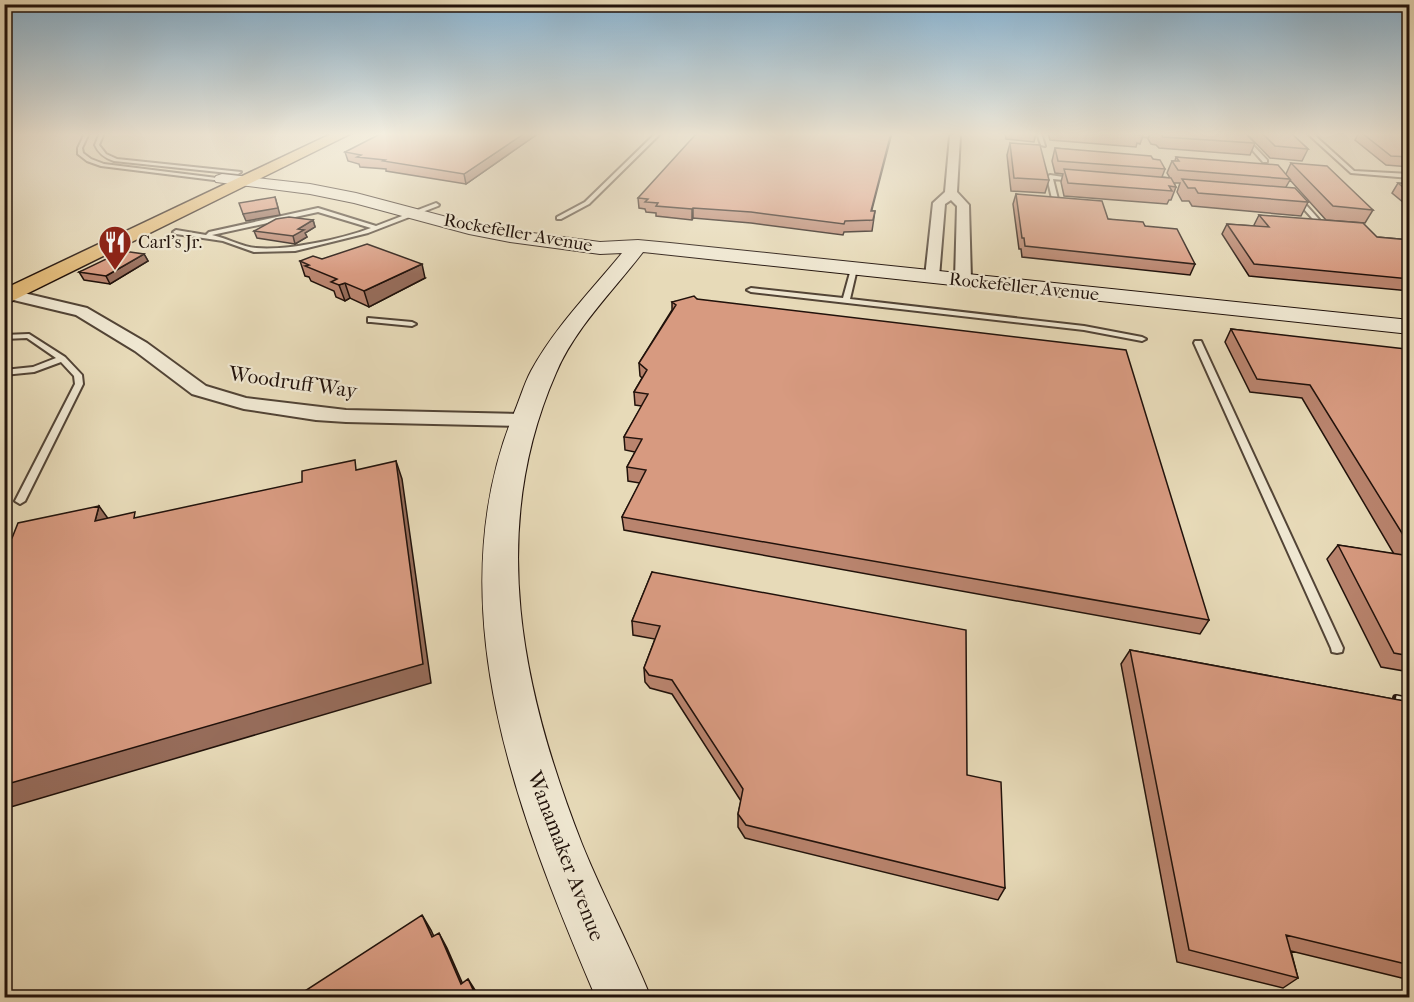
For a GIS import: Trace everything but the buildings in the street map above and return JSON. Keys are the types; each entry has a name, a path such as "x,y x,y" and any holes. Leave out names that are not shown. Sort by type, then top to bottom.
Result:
{"main road":[{"path":"7,291 235,180"}],"street":[{"name":"Rockefeller Avenue","path":"257,180 310,189 416,213 476,230 600,248 638,246 1410,327"},
{"name":"Rockefeller Avenue","path":"274,180 360,187 501,221 609,238 638,246"},
{"path":"932,277 939,203 951,194 952,180"},
{"path":"951,194 963,206 963,280"},
{"name":"Wanamaker Avenue","path":"624,998 579,899 540,797 512,690 502,621 500,562 504,502 511,460 523,420 544,372 566,337 638,246"},
{"name":"Woodruff Way","path":"7,291 81,311 141,347 199,390 244,403 336,416 523,420"}],"lane":[{"path":"559,218 587,203 611,180"},
{"path":"1051,180 1056,202"},
{"path":"1283,196 1295,196 1322,226"},
{"path":"176,232 224,239 254,250 295,249 378,228 436,205"},
{"path":"204,236 318,210 378,228"},
{"path":"846,301 854,269"},
{"path":"751,290 1084,328 1142,339"},
{"path":"371,320 412,324"},
{"path":"4,338 29,336 62,359 78,375 79,384 20,501"},
{"path":"1198,343 1337,648"},
{"path":"4,374 34,369 62,359"}],"railway":[{"path":"1396,698 1410,701"}],"place":[{"name":"Carl's Jr.","path":"115,271"}]}
